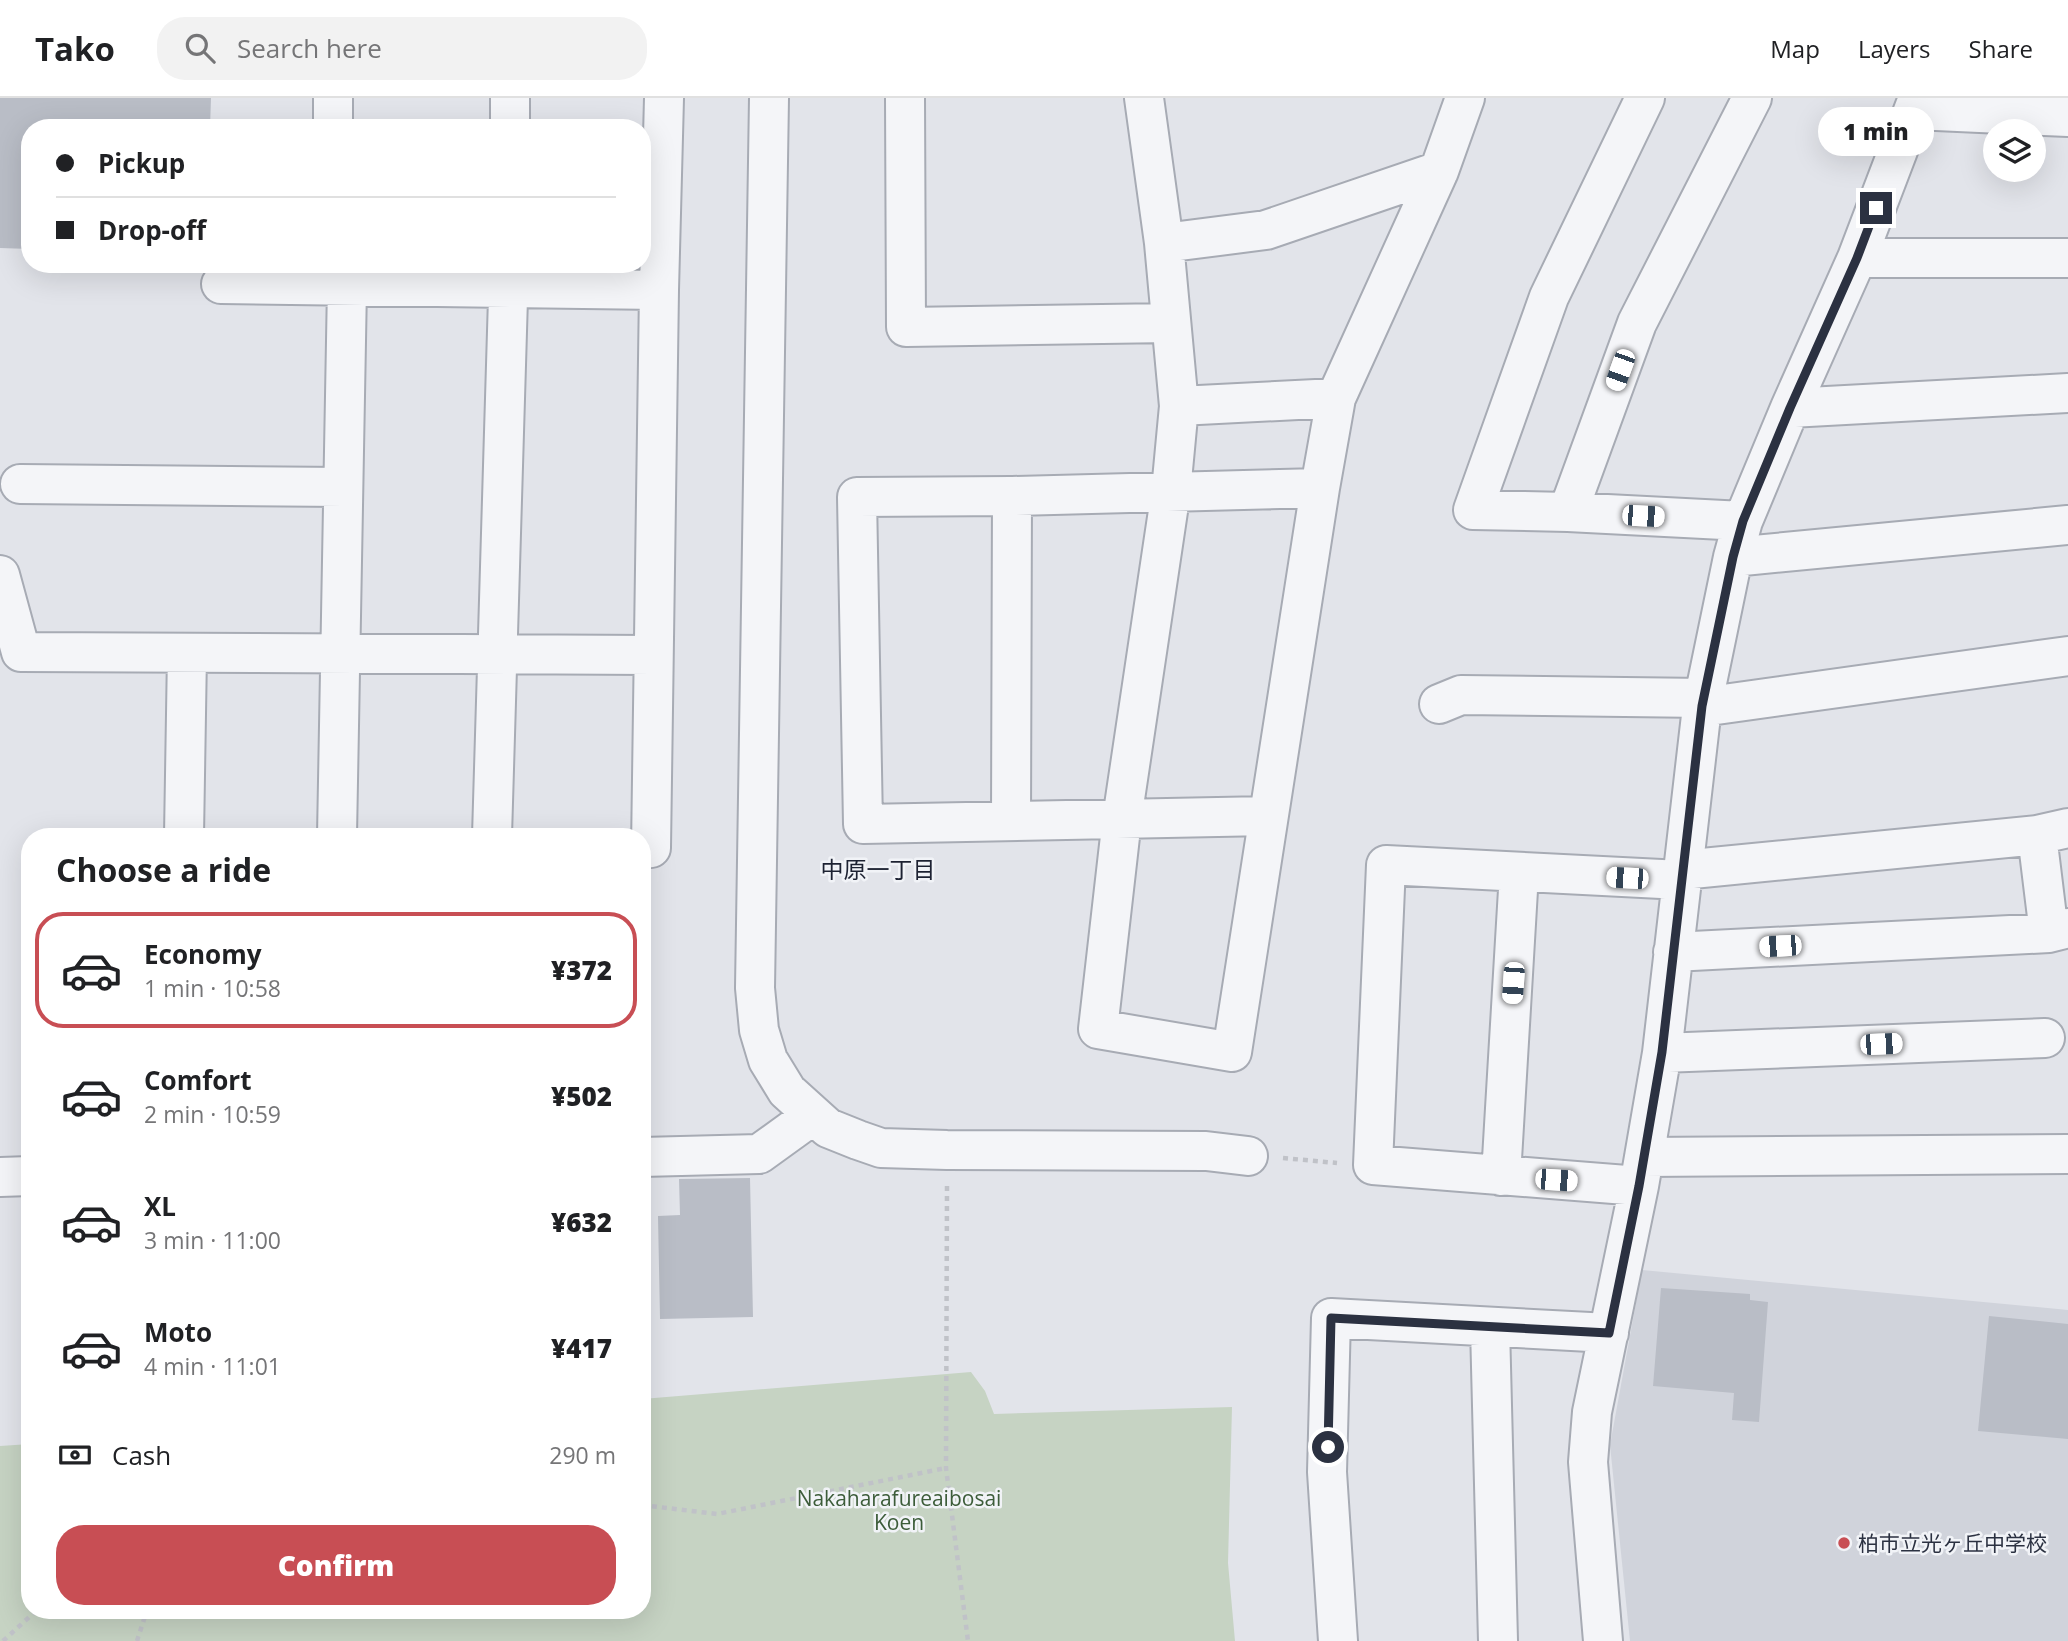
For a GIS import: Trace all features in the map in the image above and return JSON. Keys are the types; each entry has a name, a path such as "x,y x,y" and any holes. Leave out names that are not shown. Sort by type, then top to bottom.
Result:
{"street":[{"path":"333,98 333,119"},
{"path":"510,98 510,119"},
{"path":"651,848 664,98"},
{"path":"769,98 755,988 759,1030 768,1060 787,1091 828,1128 881,1147 1206,1152 1248,1156"},
{"path":"905,98 906,327 1171,323"},
{"path":"1144,98 1164,243 1179,406 1171,491 1122,819 1098,1029 1232,1052 1336,398 1439,171 1465,98"},
{"path":"1645,98 1549,297 1473,510 1743,521"},
{"path":"1568,512 1637,323 1752,98"},
{"path":"1603,1641 1588,1461 1592,1412 1642,1172 1662,1052 1703,702 1743,521 1857,258 1916,104 2068,117"},
{"path":"1164,243 1266,230 1439,171"},
{"path":"1857,258 2068,258"},
{"path":"221,284 347,286 509,276 659,290"},
{"path":"492,828 509,276"},
{"path":"337,828 347,286"},
{"path":"1790,408 2068,393"},
{"path":"1179,406 1336,398"},
{"path":"20,484 343,487"},
{"path":"1268,816 863,824 857,497 1320,488"},
{"path":"1011,821 1012,496"},
{"path":"1733,557 2068,525"},
{"path":"0,575 21,652 653,656"},
{"path":"184,828 187,653"},
{"path":"1439,704 1461,695 1703,702 2068,656"},
{"path":"1673,952 2059,931 2053,832 1682,875 1519,873 1386,865 1373,1165 1501,1175 1642,1172 2068,1154"},
{"path":"1501,1175 1519,873"},
{"path":"1662,1052 2045,1038"},
{"path":"651,1157 759,1154 814,1115"},
{"path":"0,1177 21,1176"},
{"path":"1338,1641 1327,1472 1331,1318 1609,1333"},
{"path":"1490,1327 1498,1641"}],"path":[{"path":"947,1150 946,1468 968,1641"},
{"path":"1248,1156 1373,1165"},
{"path":"651,1506 717,1514 946,1468"},
{"path":"3,1641 27,1619"},
{"path":"137,1641 144,1619"}],"shaded area":[{"name":"柏市立光ヶ丘中学校","path":"1642,1270 2068,1310 2068,1641 1630,1641 1610,1445"}],"green space":[{"name":"Nakaharafureaibosai Koen","path":"971,1372 985,1391 994,1414 1232,1407 1228,1563 1235,1641 0,1641 0,1446 21,1445 21,1619 651,1619 651,1398"}],"building":[{"path":"0,98 211,98 210,119 21,119 21,249 0,248"},
{"path":"750,1178 753,1317 660,1319 658,1216 680,1215 679,1179"},
{"path":"1661,1288 1750,1294 1750,1300 1768,1302 1759,1422 1732,1420 1734,1393 1653,1386"},
{"path":"1989,1316 2068,1324 2068,1439 1978,1431"}],"place":[{"name":"柏市立光ヶ丘中学校","path":"1844,1543"}],"district":[{"name":"中原一丁目","path":"878,869"}],"route":[{"path":"1328,1447 1331,1318 1609,1333 1639,1186 1662,1052 1702,706 1733,557 1743,521 1876,208"}]}
